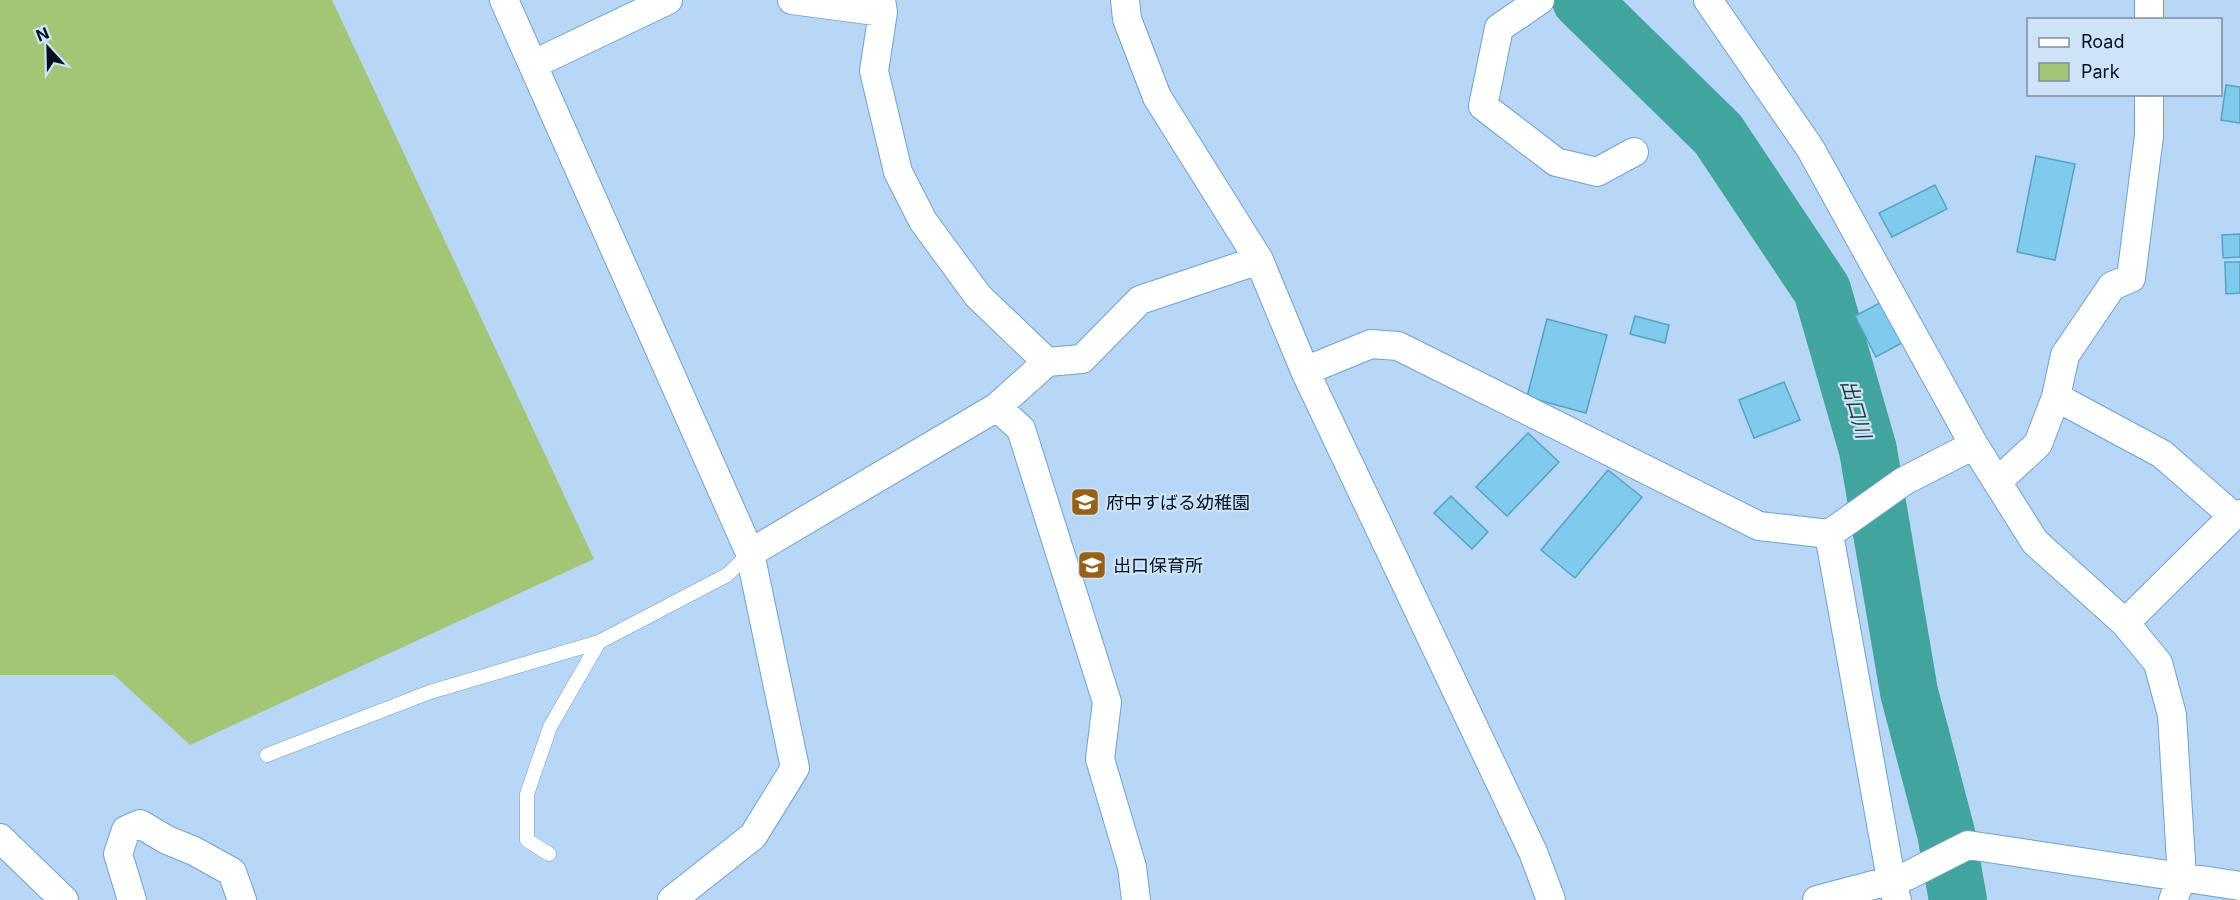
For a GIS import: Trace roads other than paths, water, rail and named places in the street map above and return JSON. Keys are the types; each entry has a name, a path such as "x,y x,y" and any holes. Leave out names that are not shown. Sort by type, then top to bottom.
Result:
{"street":[{"path":"504,0 750,553 795,768 753,836 672,900"},
{"path":"534,64 668,0"},
{"path":"792,0 882,6 874,71 898,172 923,221 978,296 1047,362"},
{"path":"1125,0 1127,19 1157,97 1259,260 1305,370 1533,852 1551,900"},
{"path":"1540,0 1498,28 1483,106 1556,162 1597,172 1634,152"},
{"path":"1708,0 1810,148 1974,445 2035,542 2125,623 2158,663 2172,715 2177,888"},
{"path":"2149,0 2149,18"},
{"path":"1997,482 2038,444 2056,397 2066,355 2112,286 2132,278 2149,136 2149,96"},
{"path":"750,553 997,407 1047,362 1082,359 1140,300 1259,260"},
{"path":"1305,370 1371,344 1398,346 1759,526 1829,534 1904,481 1974,445"},
{"path":"2056,397 2162,454 2236,515 2125,623"},
{"path":"997,407 1021,429 1107,702 1100,759 1132,867 1136,900"},
{"path":"1829,534 1898,885"},
{"path":"132,900 118,854 126,830 140,824 232,873 242,900"},
{"path":"0,838 64,900"},
{"path":"1817,900 1898,885 1968,845 2177,888 2240,886"}],"lane":[{"path":"267,755 430,692 599,642 727,575 750,553"},
{"path":"549,854 527,840 527,795 550,727 599,642"}],"waterway":[{"name":"出口川","path":"1581,0 1718,134 1822,290 1868,450 1909,692 1946,833 1958,900"}],"place":[{"name":"府中すばる幼稚園","path":"1085,502"},
{"name":"出口保育所","path":"1092,565"}]}
